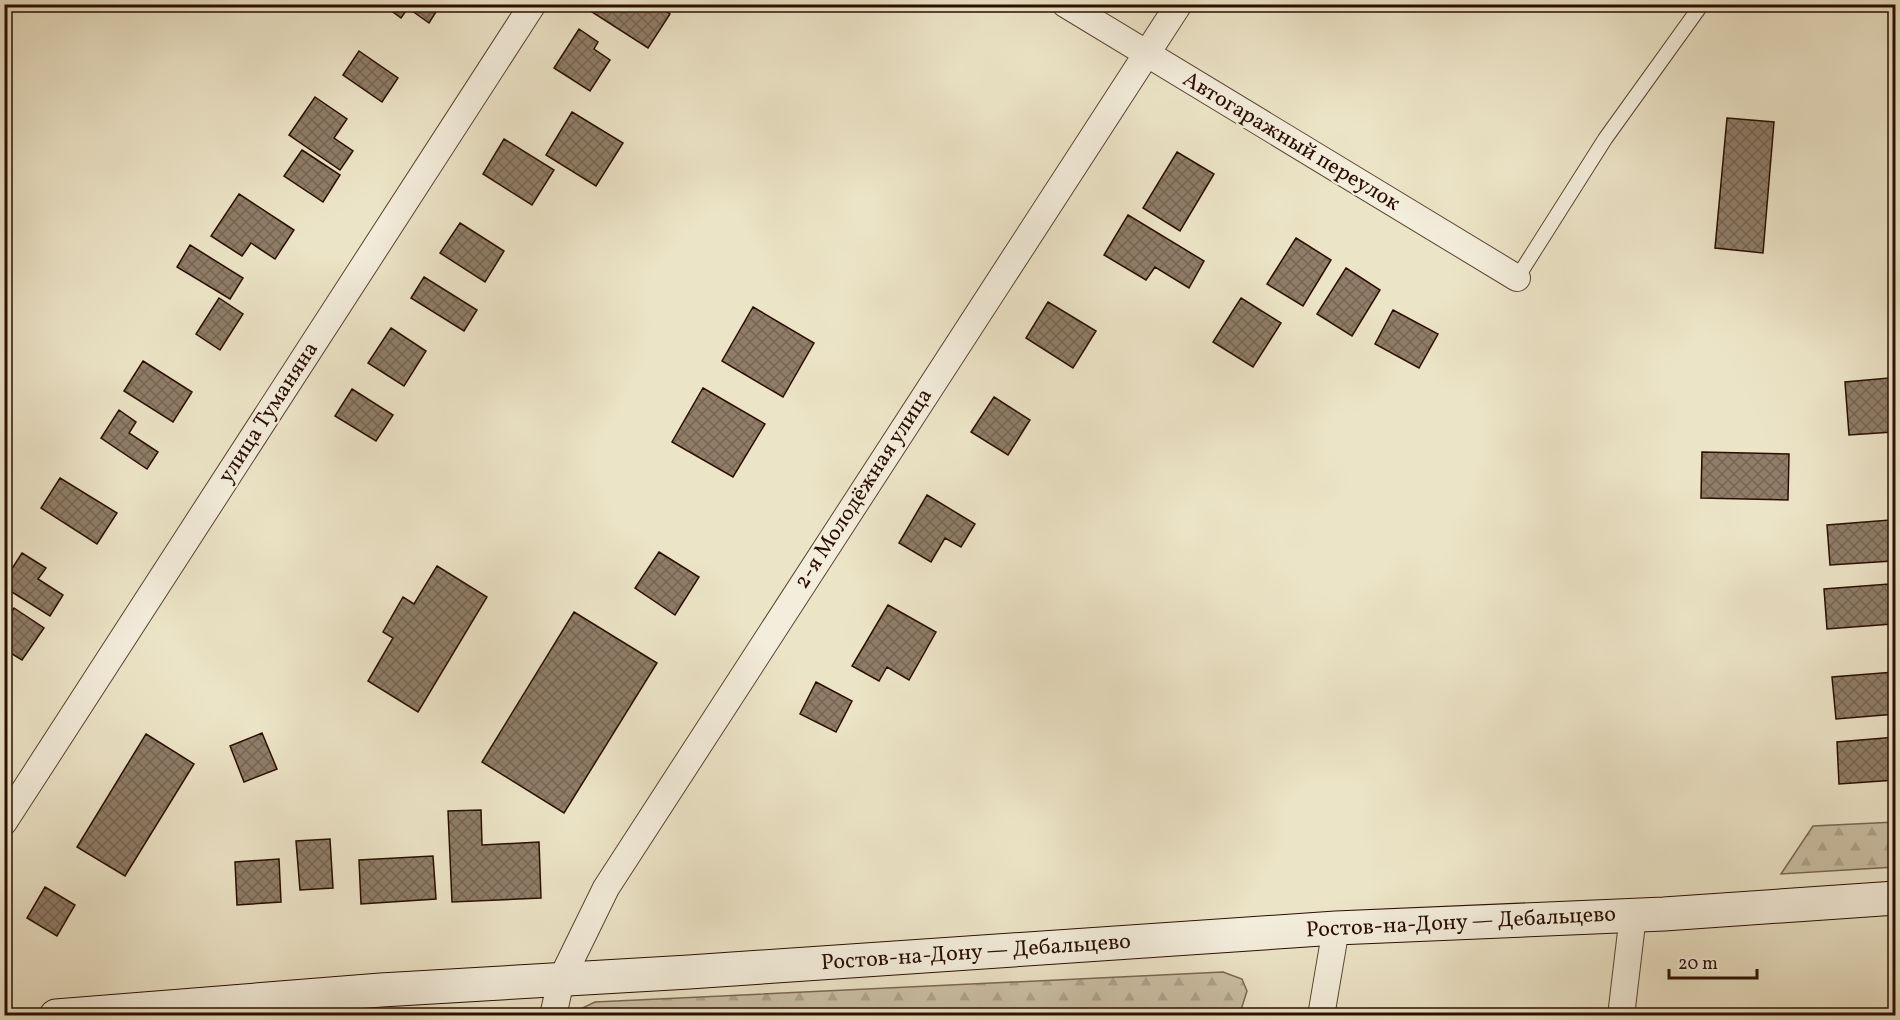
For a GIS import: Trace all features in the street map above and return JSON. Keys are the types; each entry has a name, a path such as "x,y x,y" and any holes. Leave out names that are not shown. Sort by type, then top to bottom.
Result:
{"street":[{"name":"улица Туманяна","path":"4,822 533,4"},
{"name":"Автогаражный переулок","path":"1065,4 1517,278"},
{"name":"2-я Молодёжная улица","path":"553,1016 561,980 606,888 1179,4"},
{"name":"Ростов-на-Дону — Дебальцево","path":"56,1016 381,990 1336,928 1633,915 1896,898"},
{"path":"1621,1016 1633,915"},
{"path":"1321,1016 1336,928"}],"lane":[{"path":"1517,278 1605,139 1702,4"}],"green space":[{"path":"1895,822 1895,867 1781,874 1813,826"},
{"path":"1223,972 1242,979 1247,991 1241,1010 1231,1015 572,1015 595,1002"}],"building":[{"path":"382,4 441,4 429,23 408,8 401,18"},
{"path":"596,4 655,4 670,14 648,48 592,12"},
{"path":"579,29 598,42 594,49 610,60 590,91 554,68"},
{"path":"359,51 398,78 382,102 343,75"},
{"path":"315,97 347,119 334,138 353,151 340,170 289,135"},
{"path":"572,112 623,143 596,186 546,155"},
{"path":"1727,118 1774,122 1763,253 1715,248"},
{"path":"504,139 554,170 532,205 483,174"},
{"path":"302,150 340,175 323,202 284,176"},
{"path":"1177,152 1214,174 1180,231 1143,208"},
{"path":"239,194 294,230 275,259 251,243 242,256 211,236"},
{"path":"1128,215 1204,261 1189,288 1155,267 1146,280 1104,255"},
{"path":"460,223 504,251 485,282 440,253"},
{"path":"1296,238 1331,260 1303,306 1267,284"},
{"path":"190,245 243,278 230,299 177,267"},
{"path":"1346,268 1380,290 1352,336 1317,314"},
{"path":"424,277 477,310 464,331 411,298"},
{"path":"219,298 243,314 220,350 196,334"},
{"path":"1241,298 1281,323 1253,367 1213,342"},
{"path":"1048,302 1096,331 1073,368 1026,338"},
{"path":"753,307 814,343 783,397 722,361"},
{"path":"1393,310 1438,334 1419,368 1375,344"},
{"path":"391,328 426,351 404,386 368,363"},
{"path":"143,361 192,392 173,422 124,391"},
{"path":"1889,378 1893,432 1849,435 1845,382"},
{"path":"703,388 765,424 733,477 672,442"},
{"path":"352,389 393,415 376,441 335,416"},
{"path":"994,397 1030,420 1008,455 971,432"},
{"path":"119,410 136,422 129,433 158,452 147,469 101,438"},
{"path":"1702,452 1789,454 1788,500 1701,498"},
{"path":"60,478 117,513 97,544 41,508"},
{"path":"927,495 975,524 961,547 945,538 931,562 899,543"},
{"path":"1890,520 1892,561 1830,565 1827,525"},
{"path":"659,552 699,577 675,615 635,588"},
{"path":"22,553 46,568 38,579 63,595 50,616 4,587 4,581"},
{"path":"437,566 487,597 418,712 368,681 393,638 383,632 403,597 414,604"},
{"path":"1889,584 1892,624 1827,629 1824,589"},
{"path":"888,605 936,632 909,680 887,667 879,681 852,666"},
{"path":"14,608 44,628 22,660 4,649 4,621"},
{"path":"574,612 657,663 564,813 482,762"},
{"path":"1894,672 1896,714 1836,719 1832,677"},
{"path":"816,682 852,701 836,732 800,714"},
{"path":"262,733 277,769 244,782 230,746"},
{"path":"146,734 194,764 125,876 77,847"},
{"path":"1896,737 1896,780 1839,784 1837,742"},
{"path":"481,810 482,845 539,842 541,898 452,902 448,811"},
{"path":"330,839 333,888 300,890 296,841"},
{"path":"433,856 436,899 361,904 359,860"},
{"path":"279,859 281,902 237,905 235,862"},
{"path":"45,887 75,905 57,936 27,918"},
{"path":"1465,1009 1503,1014 1503,1016 1464,1016"}]}
